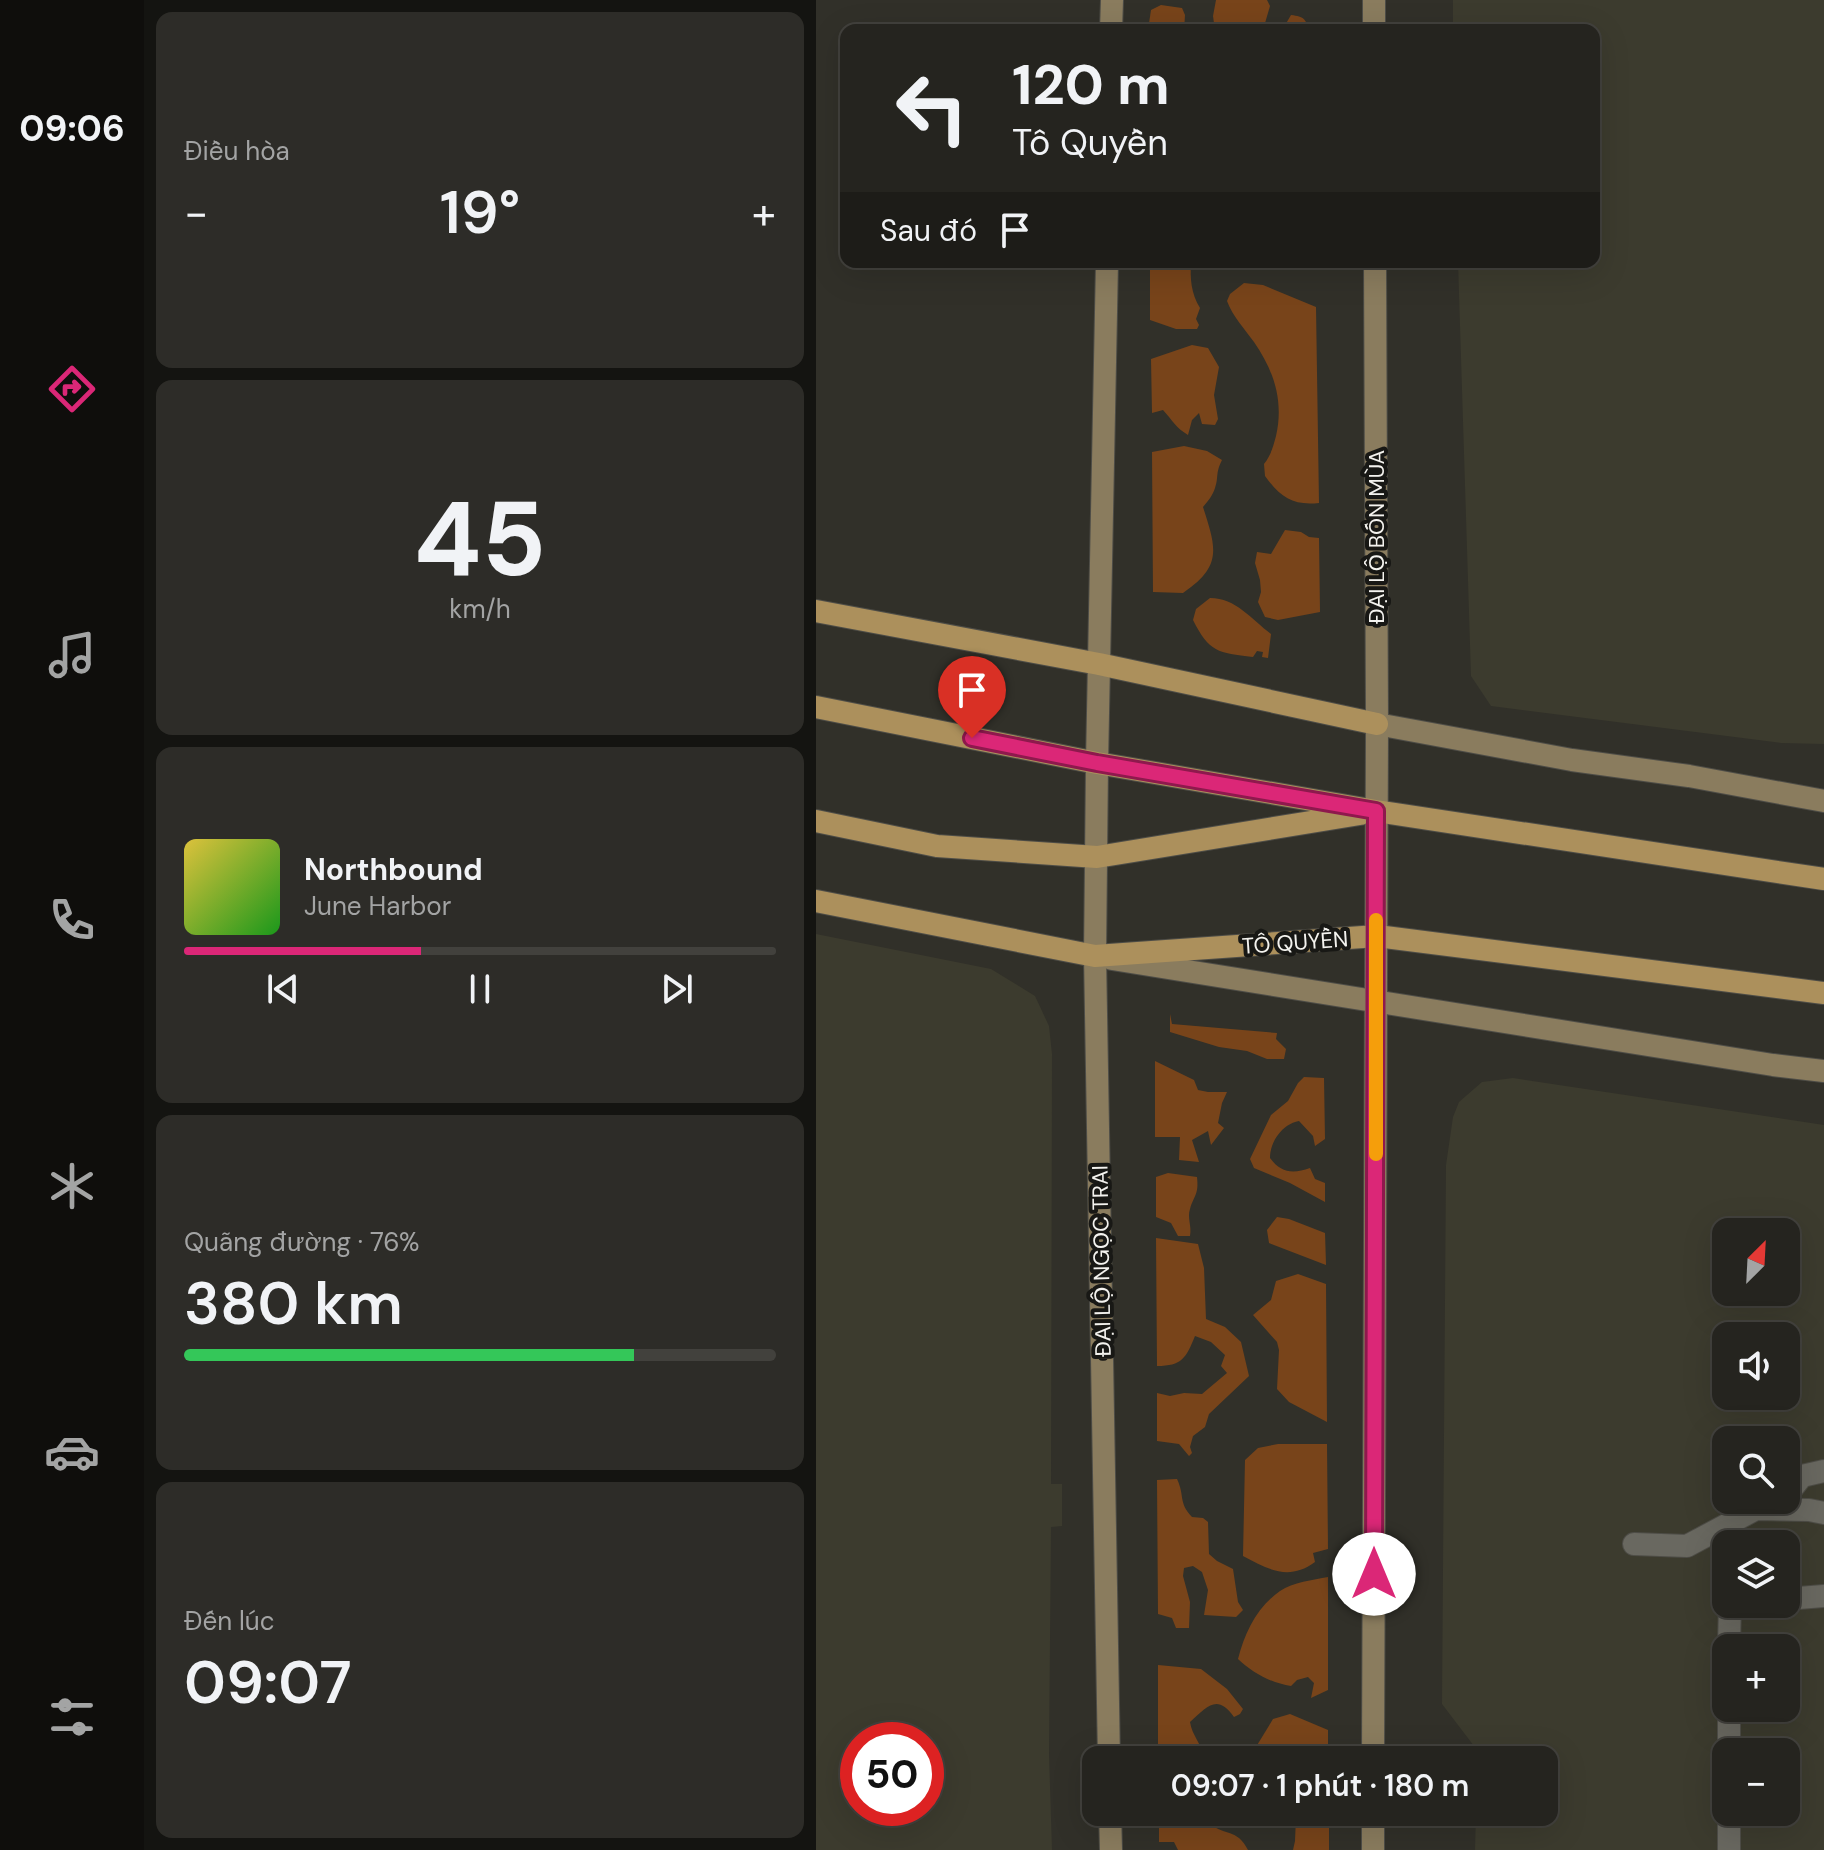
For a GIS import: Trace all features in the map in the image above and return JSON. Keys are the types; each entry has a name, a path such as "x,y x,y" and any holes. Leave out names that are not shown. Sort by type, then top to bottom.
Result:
{"main road":[{"path":"1111,24 1112,0"},
{"path":"1374,0 1374,24"},
{"path":"1097,763 1107,268"},
{"name":"ĐẠI LỘ BỐN MÙA","path":"1375,268 1376,811"},
{"path":"816,611 1099,664 1377,724 1824,801"},
{"path":"816,707 1097,763 1376,811 1824,879"},
{"name":"ĐẠI LỘ NGỌC TRAI","path":"1097,763 1095,956 1109,1746"},
{"path":"816,821 937,846 1097,857 1376,811"},
{"path":"1373,1746 1376,811"},
{"name":"TÔ QUYỀN","path":"816,901 1095,956 1377,936 1824,993"},
{"path":"1095,956 1824,1071"},
{"path":"1110,1826 1111,1850"},
{"path":"1373,1826 1373,1850"}],"street":[{"path":"1800,1478 1824,1471"},
{"path":"1800,1507 1824,1513"},
{"path":"1634,1544 1687,1546 1747,1514"},
{"path":"1734,1521 1734,1530"},
{"path":"1804,1598 1824,1608"},
{"path":"1729,1826 1729,1850"}],"shaded area":[{"path":"1216,0 1267,0 1270,6 1265,24 1214,24"},
{"path":"1453,0 1824,0 1824,744 1781,743 1491,706 1471,676 1458,268 1600,268 1600,24 1453,24"},
{"path":"1161,5 1182,8 1184,24 1149,24 1151,10"},
{"path":"1291,15 1299,16 1307,24 1286,24"},
{"path":"1150,268 1191,268 1192,286 1200,308 1196,319 1197,329 1176,329 1150,320"},
{"path":"1244,283 1263,285 1316,307 1319,503 1302,503 1288,498 1276,490 1265,476 1264,464 1276,436 1278,399 1267,364 1227,301 1230,294"},
{"path":"1192,345 1208,348 1219,367 1214,395 1218,419 1215,425 1202,424 1199,413 1192,420 1188,435 1163,410 1152,413 1151,359"},
{"path":"1184,446 1207,451 1222,460 1214,491 1203,507 1213,555 1205,574 1183,593 1153,592 1152,452"},
{"path":"1285,530 1319,538 1320,612 1278,620 1265,617 1258,602 1261,592 1255,563 1257,552 1271,554"},
{"path":"1210,598 1235,605 1271,634 1268,658 1257,651 1253,657 1223,652 1204,639 1193,620 1196,609"},
{"path":"816,934 991,969 1035,996 1049,1026 1052,1054 1051,1484 1062,1484 1062,1526 1051,1527 1049,1754 1052,1850 816,1850"},
{"path":"1170,1014 1172,1024 1277,1033 1276,1039 1286,1049 1284,1059 1267,1059 1170,1032"},
{"path":"1155,1061 1194,1080 1198,1090 1227,1092 1218,1123 1224,1128 1211,1145 1208,1131 1192,1140 1199,1162 1179,1160 1180,1137 1155,1137"},
{"path":"1304,1077 1324,1078 1325,1139 1315,1146 1313,1136 1299,1121 1293,1123 1278,1135 1270,1158 1278,1167 1288,1171 1310,1168 1315,1179 1325,1183 1325,1202 1254,1168 1250,1159 1271,1115 1288,1101"},
{"path":"1513,1078 1824,1125 1824,1850 1475,1850 1476,1826 1558,1826 1558,1746 1474,1746 1442,1704 1446,1165 1453,1117 1459,1102 1482,1082"},
{"path":"1168,1173 1197,1177 1197,1191 1189,1212 1190,1236 1178,1236 1171,1223 1156,1217 1156,1177"},
{"path":"1277,1217 1325,1233 1326,1265 1269,1243 1267,1230"},
{"path":"1156,1238 1198,1244 1204,1268 1206,1319 1225,1327 1241,1342 1249,1376 1209,1414 1205,1427 1193,1436 1189,1456 1179,1444 1157,1441 1157,1393 1170,1396 1202,1394 1227,1373 1221,1366 1225,1355 1211,1342 1195,1336 1182,1359 1157,1366"},
{"path":"1298,1274 1326,1284 1327,1422 1289,1402 1277,1389 1277,1342 1253,1315 1271,1300 1276,1281"},
{"path":"1278,1444 1327,1444 1328,1549 1313,1553 1315,1562 1306,1568 1288,1572 1270,1569 1243,1556 1245,1460 1258,1448"},
{"path":"1177,1479 1188,1512 1192,1517 1208,1522 1209,1554 1233,1569 1238,1602 1243,1610 1236,1617 1204,1615 1208,1590 1202,1572 1193,1566 1184,1568 1183,1576 1190,1602 1189,1628 1176,1628 1172,1618 1158,1614 1157,1480"},
{"path":"1328,1577 1328,1690 1311,1698 1314,1683 1308,1677 1297,1680 1291,1686 1284,1685 1263,1677 1238,1659 1253,1621 1272,1597 1291,1585"},
{"path":"1158,1665 1201,1669 1227,1689 1243,1709 1234,1717 1222,1706 1212,1705 1190,1722 1200,1746 1158,1746"},
{"path":"1290,1714 1328,1730 1328,1746 1257,1746 1273,1719"},
{"path":"1159,1826 1214,1826 1235,1835 1248,1850 1178,1850 1174,1842 1159,1842"},
{"path":"1296,1826 1329,1826 1329,1850 1293,1850"}],"slow traffic":[{"path":"1376,920 1376,1154"}],"route":[{"path":"972,738 1376,811 1374,1574"}]}
